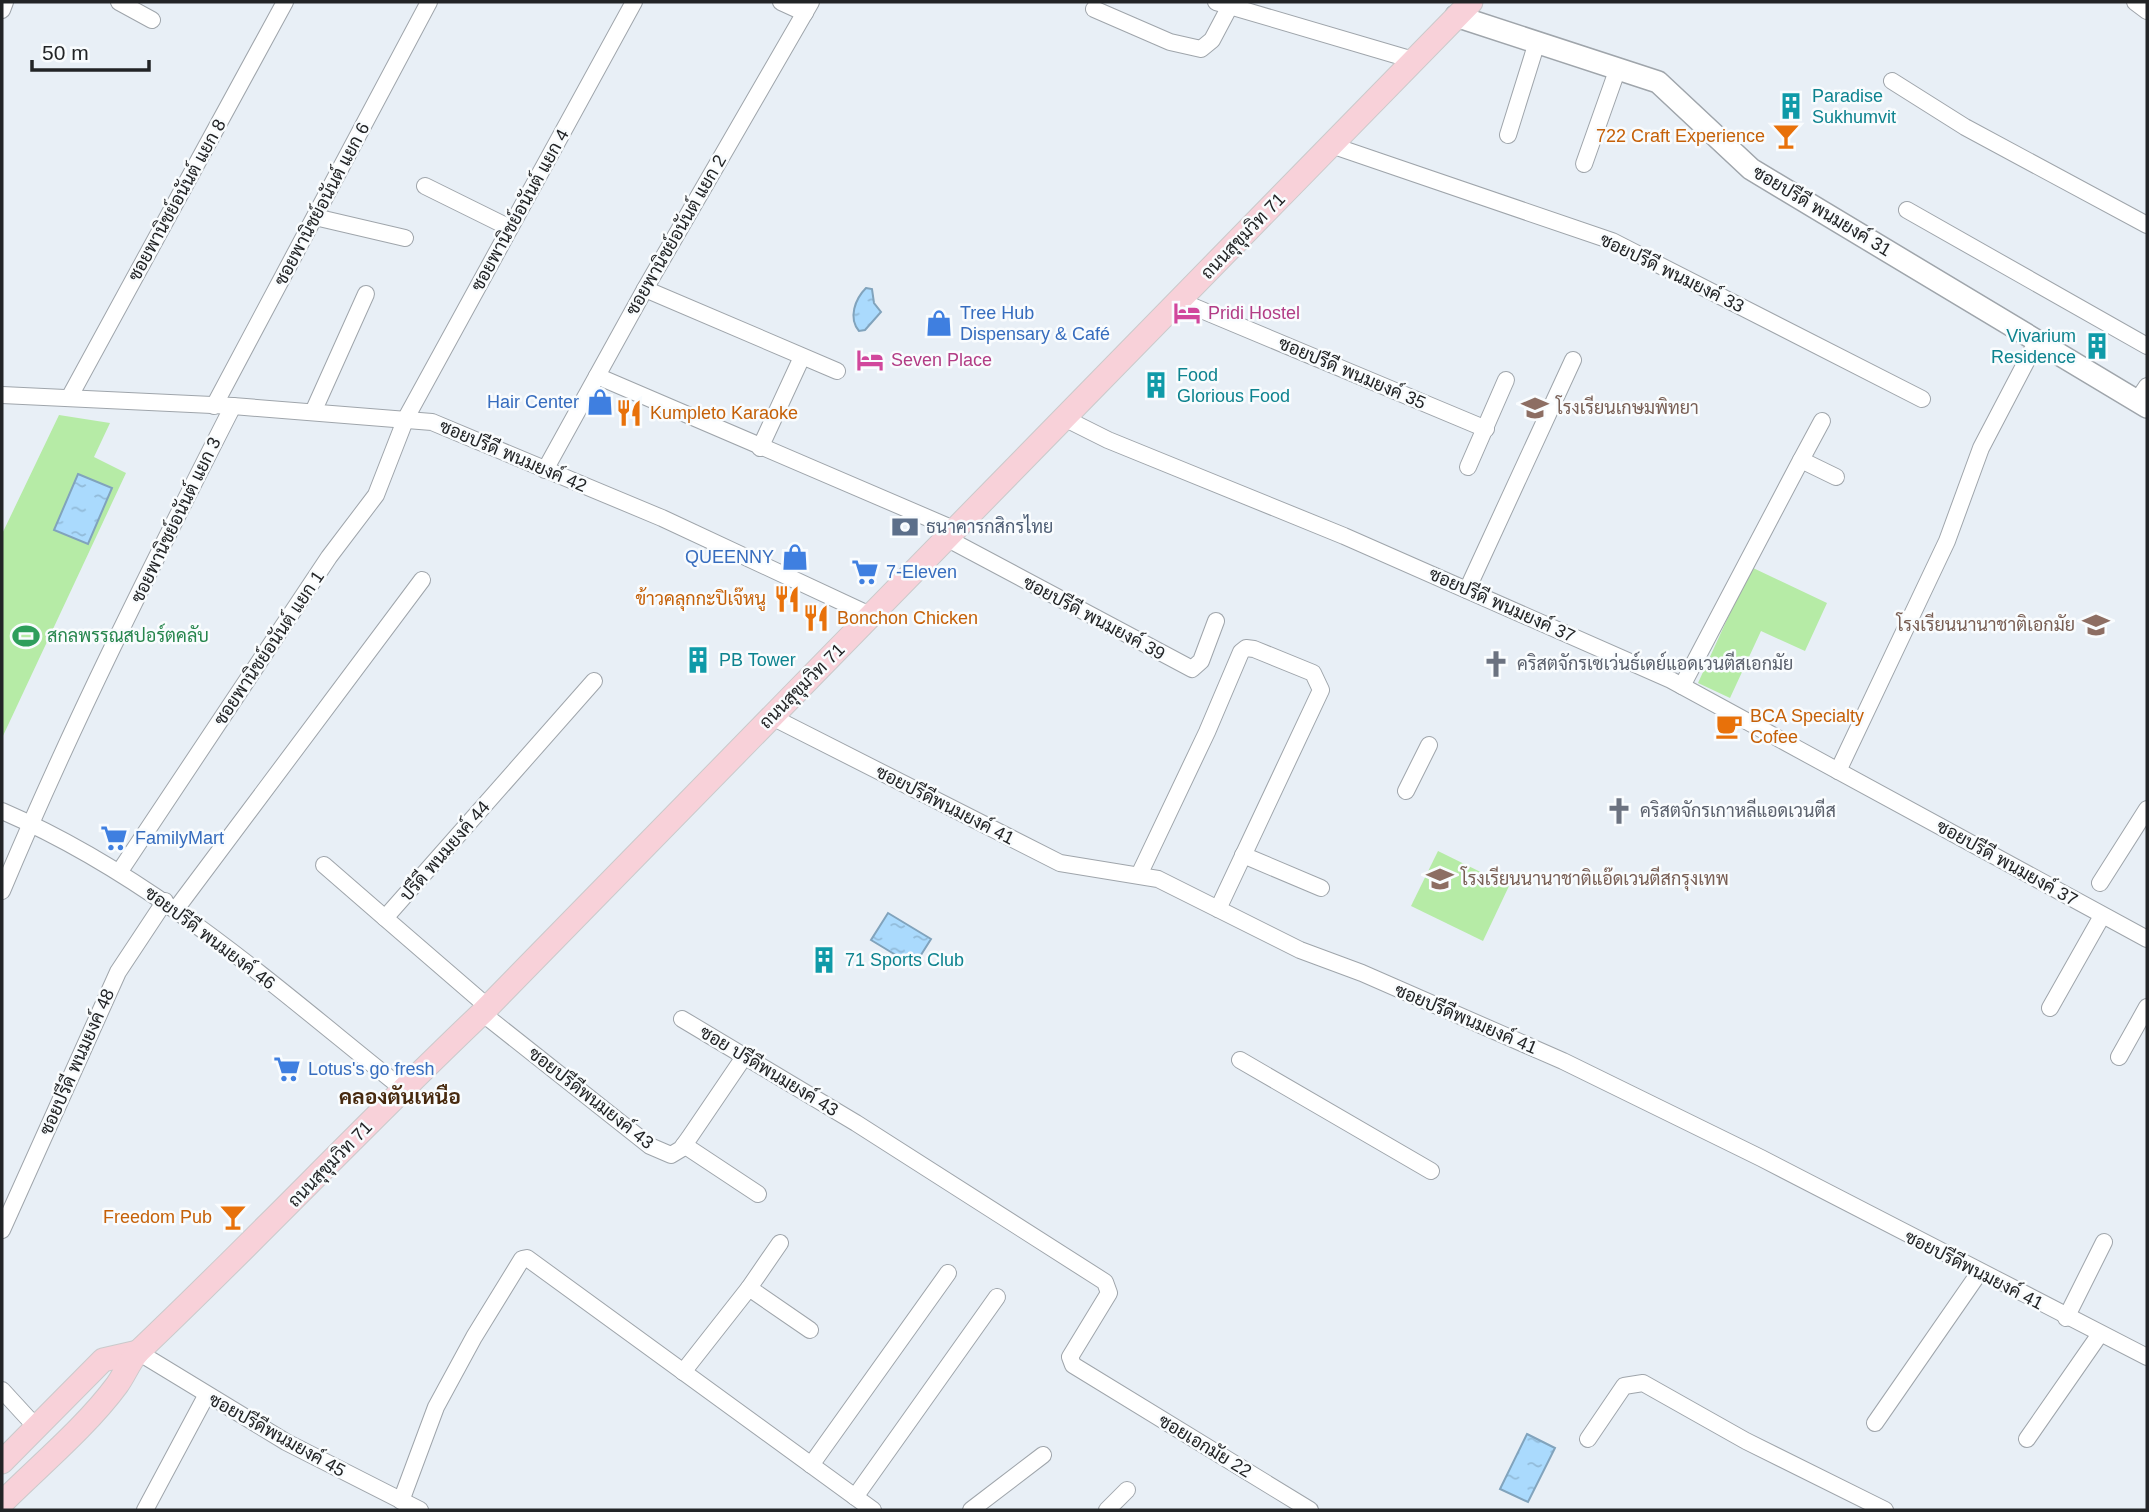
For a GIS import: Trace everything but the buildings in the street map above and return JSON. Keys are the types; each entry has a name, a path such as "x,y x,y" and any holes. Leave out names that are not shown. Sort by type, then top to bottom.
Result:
{"main road":[{"name":"ถนนสุขุมวิท 71","path":"2,1476 94,1397 118,1383 132,1358 250,1246 403,1089 485,1010 1066,419 1464,9"},
{"path":"2,1462 103,1360 132,1358 132,1385 17,1510"},
{"name":"ถนนสุขุมวิท 71","path":"2,1503 94,1397"}],"street":[{"path":"2,10 5,2"},
{"path":"119,2 152,20"},
{"name":"ซอยพานิชย์อนันต์ แยก 8","path":"68,398 285,2"},
{"name":"ซอยพานิชย์อนันต์ แยก 6","path":"214,406 429,2"},
{"name":"ซอยพานิชย์อนันต์ แยก 4","path":"406,418 634,2"},
{"path":"781,2 808,7"},
{"path":"2135,2 2147,11"},
{"path":"1094,9 1170,43 1201,49 1212,40 1223,4 1413,60"},
{"name":"ซอยพานิชย์อนันต์ แยก 2","path":"545,470 645,289 808,7"},
{"name":"ซอยปรีดี พนมยงค์ 31","path":"1464,9 1537,42 1658,82 1751,169 2037,341 2144,398"},
{"path":"1508,135 1537,42"},
{"path":"1584,164 1618,68"},
{"path":"1892,81 1965,127 2147,225"},
{"name":"ซอยปรีดี พนมยงค์ 33","path":"1332,145 1612,241 1922,399"},
{"path":"425,186 510,228"},
{"path":"1907,210 2147,346"},
{"path":"315,217 405,238"},
{"path":"645,289 837,371"},
{"path":"313,412 366,294"},
{"name":"ซอยปรีดี พนมยงค์ 35","path":"1180,300 1486,429"},
{"path":"1838,771 1947,541 1981,448 2037,341"},
{"path":"760,449 802,357"},
{"path":"1467,590 1573,360"},
{"path":"597,376 952,535"},
{"path":"1468,467 1506,380"},
{"name":"ซอยปรีดี พนมยงค์ 42","path":"2,394 233,406 432,422 662,518 872,616"},
{"name":"ซอยพานิชย์อนันต์ แยก 3","path":"2,891 30,823 168,533 233,406"},
{"name":"ซอยพานิชย์อนันต์ แยก 1","path":"120,871 329,557 376,495 406,418"},
{"name":"ซอยปรีดี พนมยงค์ 37","path":"1066,419 1108,440 1467,590 1682,686 2147,939"},
{"path":"1682,686 1822,421"},
{"path":"1801,460 1836,477"},
{"name":"ซอยปรีดี พนมยงค์ 39","path":"952,535 1192,669 1201,661 1216,621"},
{"name":"ซอยปรีดี พนมยงค์ 48","path":"2,1230 118,972 422,580"},
{"path":"1139,875 1207,732 1237,660 1246,648 1313,673 1321,690 1218,909"},
{"name":"ปรีดี พนมยงค์ 44","path":"385,918 594,681"},
{"name":"ซอยปรีดีพนมยงค์ 41","path":"772,717 1060,863 1158,879 1300,950 1362,973 1627,1091 2066,1318 2147,1357"},
{"path":"1406,791 1429,745"},
{"path":"2100,883 2147,809"},
{"name":"ซอยปรีดี พนมยงค์ 46","path":"2,811 120,871 170,905 403,1089"},
{"path":"1243,855 1321,888"},
{"path":"324,865 485,1010"},
{"path":"2050,1007 2102,916"},
{"path":"2119,1057 2147,1007"},
{"name":"ซอยปรีดีพนมยงค์ 43","path":"485,1010 650,1146 671,1155 684,1145"},
{"name":"ซอย ปรีดีพนมยงค์ 43","path":"682,1019 856,1123 1105,1282 1109,1293 1070,1357 1073,1365 1099,1381"},
{"path":"744,1057 684,1145 758,1194"},
{"path":"1240,1060 1431,1171"},
{"path":"2066,1318 2104,1242"},
{"path":"683,1372 749,1288 780,1243"},
{"path":"390,1502 436,1407 474,1337 524,1258 531,1258 873,1510"},
{"path":"811,1465 948,1273"},
{"path":"1875,1423 1979,1273"},
{"path":"749,1288 810,1330"},
{"path":"855,1497 997,1297"},
{"path":"2027,1439 2100,1334"},
{"name":"ซอยปรีดีพนมยงค์ 45","path":"132,1358 206,1396 390,1502 420,1510"},
{"name":"ซอยเอกมัย 22","path":"1099,1381 1310,1510"},
{"path":"1588,1438 1624,1386 1643,1383 1746,1441 1885,1510"},
{"path":"2,1390 36,1427"},
{"path":"145,1510 206,1396"},
{"path":"971,1510 1043,1455"},
{"path":"1107,1510 1127,1490"}],"green space":[{"name":"สกลพรรณสปอร์ตคลับ","path":"59,415 110,423 94,457 126,473 2,738 2,534"},
{"path":"1751,567 1827,603 1805,651 1761,631 1730,698 1698,683"},
{"path":"1438,851 1509,886 1483,941 1411,906"}],"water":[{"path":"866,288 872,289 874,303 881,312 865,330 859,331 853,315"},
{"path":"78,474 112,488 88,544 54,530"},
{"path":"888,913 931,939 914,966 871,940"},
{"path":"1527,1434 1555,1448 1528,1502 1500,1489"}],"place":[{"name":"Paradise Sukhumvit","path":"1791,106"},
{"name":"722 Craft Experience","path":"1786,136"},
{"name":"Pridi Hostel","path":"1187,313"},
{"name":"Tree Hub Dispensary & Café","path":"939,323"},
{"name":"Vivarium Residence","path":"2097,346"},
{"name":"Seven Place","path":"870,360"},
{"name":"Food Glorious Food","path":"1156,385"},
{"name":"Hair Center","path":"600,402"},
{"name":"โรงเรียนเกษมพิทยา","path":"1535,408"},
{"name":"Kumpleto Karaoke","path":"629,413"},
{"name":"ธนาคารกสิกรไทย","path":"905,527"},
{"name":"QUEENNY","path":"795,557"},
{"name":"7-Eleven","path":"865,572"},
{"name":"ข้าวคลุกกะปิเจ๊หนู","path":"787,599"},
{"name":"Bonchon Chicken","path":"816,618"},
{"name":"โรงเรียนนานาชาติเอกมัย","path":"2096,625"},
{"name":"สกลพรรณสปอร์ตคลับ","path":"26,636"},
{"name":"PB Tower","path":"698,660"},
{"name":"คริสตจักรเซเว่นธ์เดย์แอดเวนตีสเอกมัย","path":"1496,664"},
{"name":"BCA Specialty Cofee","path":"1729,726"},
{"name":"คริสตจักรเกาหลีแอดเวนตีส","path":"1619,811"},
{"name":"FamilyMart","path":"114,838"},
{"name":"โรงเรียนนานาชาติแอ๊ดเวนตีสกรุงเทพ","path":"1440,879"},
{"name":"71 Sports Club","path":"824,960"},
{"name":"Lotus's go fresh","path":"287,1069"},
{"name":"Freedom Pub","path":"233,1217"}],"district":[{"name":"คลองตันเหนือ","path":"400,1096"}]}
